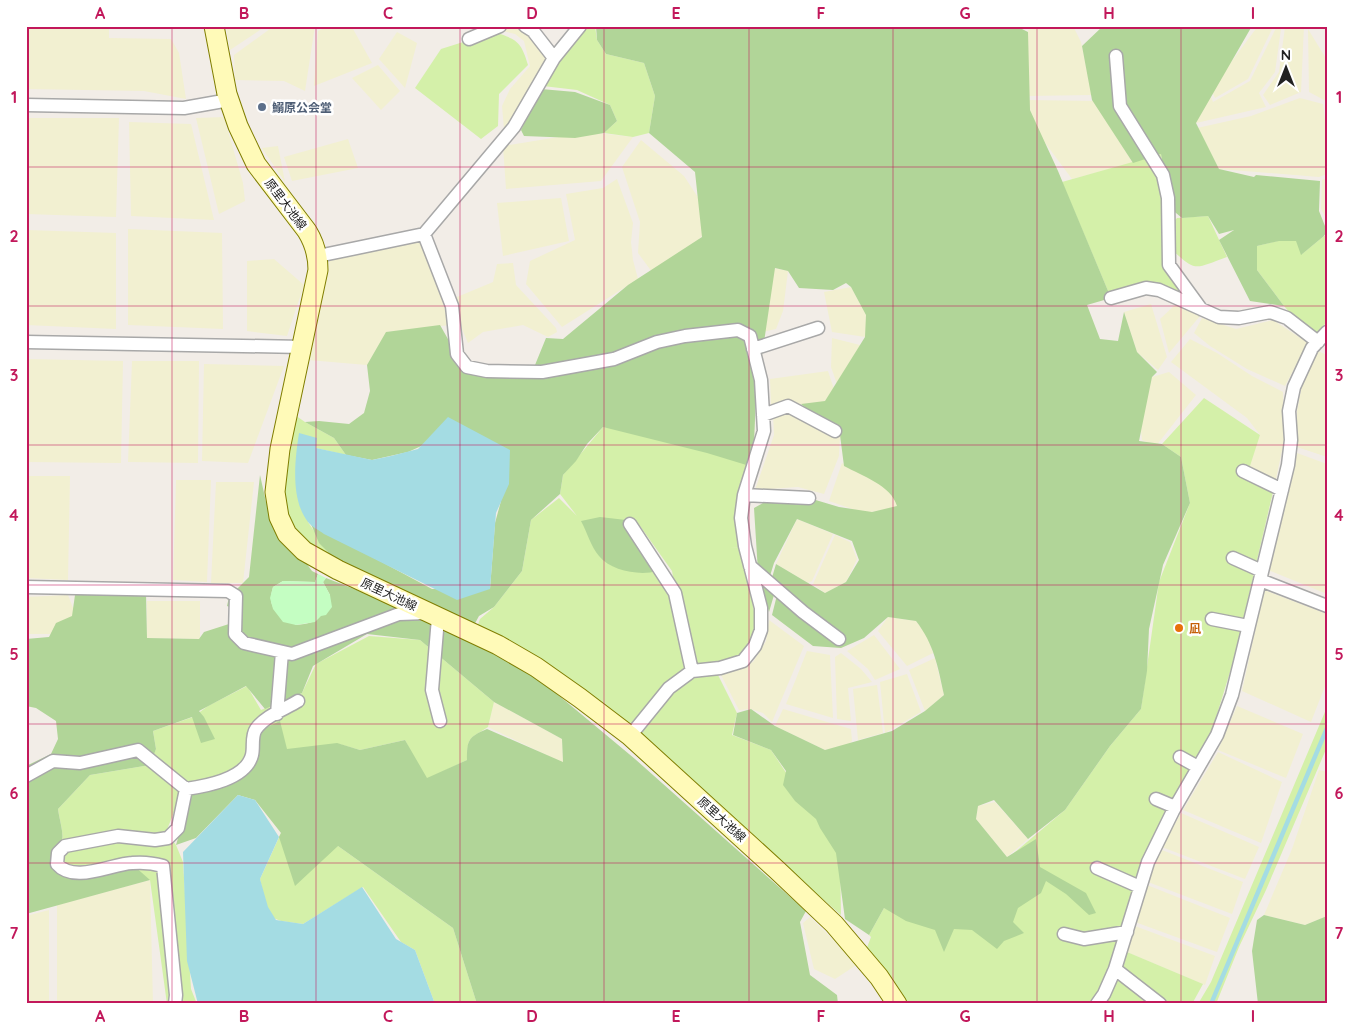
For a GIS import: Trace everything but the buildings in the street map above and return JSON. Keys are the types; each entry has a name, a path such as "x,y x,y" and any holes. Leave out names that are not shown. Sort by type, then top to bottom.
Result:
{"main road":[{"name":"原里大池線","path":"214,26 229,100 238,126 256,164 313,240 318,256 318,270 303,347 280,449 275,492 279,516 287,534 304,552 338,570 498,645 536,667 630,736 834,924 880,977 897,1004"}],"street":[{"path":"470,38 500,26"},
{"path":"525,26 533,31 554,58"},
{"path":"318,256 424,234 514,127 554,58 580,26"},
{"path":"1116,56 1120,106 1163,174 1168,198 1170,265 1201,309"},
{"path":"26,104 184,108 229,100"},
{"path":"424,234 452,306 458,354 466,367 487,371 542,372 614,359 657,342 685,336 738,330 750,336 761,380 764,431 744,495 741,518 745,546 761,608 761,630 755,646 743,661 720,668 692,671 669,688 630,736"},
{"path":"1111,298 1146,288 1159,290 1219,317 1239,318 1270,312 1287,318 1318,342"},
{"path":"753,349 818,328"},
{"path":"1096,1004 1104,994 1115,969 1148,862 1216,735 1232,694 1288,465 1290,445 1289,411 1294,387 1312,348 1327,332"},
{"path":"26,342 303,347"},
{"path":"763,415 788,406 835,431"},
{"path":"1243,470 1282,490"},
{"path":"744,495 809,498"},
{"path":"630,524 675,594 692,671"},
{"path":"1233,558 1261,576 1327,606"},
{"path":"750,566 803,612 839,639"},
{"path":"26,587 228,591 236,596 235,634 244,643 292,654 399,614 433,615 432,690 440,721"},
{"path":"1212,618 1248,626"},
{"path":"277,714 282,652"},
{"path":"26,776 53,761 80,764 138,750 186,789 201,787 245,769 252,756 256,730 264,721 298,701"},
{"path":"1180,757 1198,767"},
{"path":"175,1004 176,995 163,866 151,863 130,863 88,873 67,872 57,864 58,853 65,846 118,836 155,840 168,838 178,828 186,789"},
{"path":"1156,799 1176,807"},
{"path":"1097,868 1140,887"},
{"path":"1064,934 1084,939 1126,932"},
{"path":"1115,969 1160,1004"}],"shaded area":[{"path":"26,26 109,26 109,38 171,39 179,53 186,99 144,91 26,89"},
{"path":"226,26 266,26 230,50"},
{"path":"274,26 315,26 305,91 284,81 235,80 234,55"},
{"path":"328,26 355,26 353,29 372,63 314,86 318,31"},
{"path":"520,26 551,58 510,131 504,129 502,106 510,89 530,66 524,41 515,34 499,30"},
{"path":"1038,26 1073,26 1081,42 1092,95 1026,96 1028,30"},
{"path":"1258,26 1273,27 1248,79 1215,98 1211,89"},
{"path":"1304,26 1301,92 1270,105 1263,95 1279,72 1285,27"},
{"path":"1276,28 1281,29 1275,72 1259,93 1266,107 1196,123 1209,92 1213,102 1250,81"},
{"path":"1308,29 1327,60 1326,101 1309,92"},
{"path":"397,32 417,43 405,88 379,59"},
{"path":"378,65 400,91 381,110 352,78"},
{"path":"1300,98 1323,104 1327,135 1327,174 1319,177 1219,169 1197,128 1251,116"},
{"path":"1027,100 1094,101 1133,163 1072,179 1037,132"},
{"path":"224,117 243,183 245,201 219,214 196,118"},
{"path":"26,118 119,118 116,217 26,214"},
{"path":"129,122 191,124 214,220 131,216"},
{"path":"589,132 633,137 601,181 506,189 503,146"},
{"path":"348,139 358,168 292,181 284,157"},
{"path":"641,140 684,176 703,205 702,236 684,256 652,272 638,253 640,222 622,167"},
{"path":"278,146 285,182 262,148"},
{"path":"1327,178 1327,220 1321,209 1322,180"},
{"path":"617,179 633,223 631,242 638,279 562,327 526,284 530,261 575,240 566,194 603,188"},
{"path":"561,198 569,241 503,256 497,203"},
{"path":"128,229 222,233 223,329 128,325"},
{"path":"27,230 116,233 116,329 26,325"},
{"path":"422,240 450,325 387,332 367,365 308,360 325,260"},
{"path":"274,259 304,285 287,336 247,331 247,261"},
{"path":"513,263 516,285 556,328 557,332 548,337 523,325 483,332 468,343 462,329 457,297 493,282 497,264"},
{"path":"763,266 788,271 783,311 776,329 758,333"},
{"path":"851,287 868,318 872,338 832,332 824,292"},
{"path":"1151,304 1167,357 1158,370 1137,352 1124,312"},
{"path":"1176,304 1200,316 1169,353 1160,319"},
{"path":"1202,318 1236,329 1273,320 1308,343 1285,386 1247,369 1210,346 1194,333"},
{"path":"832,338 860,345 857,368 842,398 831,367"},
{"path":"1190,339 1283,392 1284,441 1276,479 1248,469 1260,435 1247,418 1171,362"},
{"path":"1318,351 1327,355 1327,457 1297,447 1297,411 1303,380"},
{"path":"26,359 123,361 121,463 26,462"},
{"path":"132,361 199,361 198,463 128,462"},
{"path":"204,364 284,366 248,463 202,461"},
{"path":"828,371 838,401 771,407 770,379"},
{"path":"1169,372 1196,395 1156,446 1142,440 1141,430 1144,409 1152,377"},
{"path":"807,412 840,435 839,456 824,494 798,487 755,490 774,435 773,414"},
{"path":"1297,453 1327,464 1327,594 1268,570"},
{"path":"842,463 900,495 903,504 892,509 864,513 829,501"},
{"path":"26,476 70,476 68,580 26,578"},
{"path":"176,480 211,480 207,582 173,580"},
{"path":"216,482 254,482 243,583 211,583"},
{"path":"797,519 833,534 812,581 808,583 776,564"},
{"path":"835,535 850,542 857,559 846,582 825,593 813,584"},
{"path":"1264,590 1327,614 1327,681 1311,722 1242,691"},
{"path":"68,595 75,613 69,634 26,634 26,597"},
{"path":"147,601 200,601 200,639 147,638"},
{"path":"888,617 916,621 927,635 933,653 907,666 878,631"},
{"path":"769,620 804,646 772,722 763,713 751,709 739,710 721,675 753,662 766,641"},
{"path":"874,635 900,669 875,680 868,669 847,651"},
{"path":"807,651 830,655 833,718 786,704"},
{"path":"841,653 861,669 872,682 848,688 851,721 837,719 835,657"},
{"path":"935,658 944,695 925,711 909,670"},
{"path":"907,674 921,712 885,733 880,682"},
{"path":"877,685 883,733 858,740 853,689"},
{"path":"494,702 562,739 563,763 488,727"},
{"path":"1237,706 1303,734 1286,778 1218,750"},
{"path":"783,709 851,729 852,741 848,745 825,750 775,726"},
{"path":"1218,752 1282,782 1261,843 1183,810"},
{"path":"1319,770 1327,772 1327,916 1305,925 1264,915 1292,849"},
{"path":"995,802 1028,839 1007,857 976,819 978,806"},
{"path":"1181,813 1259,847 1245,879 1162,847"},
{"path":"1162,850 1243,882 1232,914 1148,882 1153,864"},
{"path":"150,880 153,1004 57,1004 57,905"},
{"path":"1147,885 1230,918 1217,952 1135,922"},
{"path":"49,910 49,1004 26,1004 26,916"},
{"path":"810,917 858,964 835,979 814,969 803,923"},
{"path":"1135,926 1215,956 1205,985 1127,952"}],"green space":[{"path":"580,26 595,26 597,40 606,54 644,63 655,96 649,133 633,137 604,133 617,121 610,105 577,90 543,86"},
{"path":"596,26 1016,26 1028,32 1030,110 1058,171 1111,298 1087,305 1100,339 1118,341 1124,312 1137,352 1157,372 1152,377 1139,441 1162,444 1181,457 1190,503 1163,565 1149,629 1147,671 1141,709 1110,746 1065,810 1028,839 994,800 978,806 976,819 1007,857 1036,839 1040,867 1086,893 1096,913 1089,915 1066,894 1046,881 1041,893 1018,908 1013,922 1024,933 1004,941 997,949 972,930 954,929 944,952 935,930 906,921 884,908 869,935 845,919 836,853 816,819 795,801 783,785 786,771 771,750 733,735 737,713 751,709 775,726 825,750 892,731 925,711 944,695 931,647 916,621 888,617 864,638 841,648 813,646 772,615 777,595 771,581 776,564 825,593 846,582 859,560 852,541 797,519 774,563 769,579 774,595 769,612 758,572 754,508 781,493 799,495 839,507 872,512 897,506 889,492 844,466 840,435 801,404 825,401 865,337 866,315 851,287 846,283 833,290 799,288 788,271 775,268 756,396 753,467 707,453 603,427 563,475 560,494 531,520 522,571 494,607 479,616 473,627 331,566 328,552 319,543 311,524 432,589 490,589 495,523 501,501 450,433 408,452 372,460 346,455 334,438 305,422 319,421 349,424 364,413 370,391 367,365 386,332 440,325 465,369 499,371 535,365 546,338 563,339 628,285 702,237 695,172 649,133 655,96 644,63 606,54 597,40"},
{"path":"1103,26 1252,26 1196,123 1219,169 1254,177 1256,175 1320,181 1319,211 1327,231 1324,236 1301,255 1296,241 1279,241 1257,246 1257,270 1284,306 1250,301 1219,240 1234,230 1219,234 1208,216 1182,218 1170,208 1161,154 1133,163 1092,100 1082,46"},
{"path":"495,32 517,42 523,51 528,65 499,94 498,126 481,139 415,88 441,49"},
{"path":"541,89 575,92 610,105 617,121 604,133 575,138 524,136 521,130"},
{"path":"1161,154 1173,223 1177,218 1208,216 1227,257 1196,266 1185,261 1169,247 1186,303 1153,289 1111,298 1062,182"},
{"path":"1298,236 1302,254 1324,236 1327,236 1327,322 1312,338 1284,306 1257,270 1257,246"},
{"path":"1204,398 1260,435 1249,469 1276,479 1234,659 1211,734 1136,900 1095,1004 902,1004 863,958 871,937 869,935 884,908 954,929 1009,857 1065,810 1110,746 1141,709 1159,582 1190,503 1181,457 1162,444"},
{"path":"289,411 334,438 346,455 316,448 308,522 328,552 331,562 287,534 280,455"},
{"path":"603,427 748,437 745,546 730,548 739,547 745,566 757,626 750,643 740,656 720,666 687,665 676,689 694,677 718,675 737,713 732,735 771,750 840,854 841,915 632,733 609,708 578,685 477,627 480,619 494,607 522,571 531,520 559,498 577,516 560,494 563,475","holes":["626,520 640,526 672,571 676,594 657,571"]},
{"path":"260,475 266,502 278,525 312,571 318,574 315,582 283,581 273,587 271,601 279,614 296,625 311,623 319,618 330,595 323,582 326,578 498,645 635,759 806,911 800,922 810,975 837,995 838,1004 477,1004 453,928 338,846 295,886 279,837 281,833 255,800 238,795 196,838 176,845 192,790 245,776 251,770 257,732 280,721 287,749 337,743 360,750 405,740 427,778 467,760 467,748 470,740 476,734 487,729 563,762 562,739 494,702 420,640 367,634 313,666 302,693 265,709 246,686 199,711 215,739 201,743 192,717 153,731 156,749 150,765 90,775 58,809 62,841 53,860 54,868 65,876 133,865 150,880 26,914 26,766 51,754 58,739 56,721 36,708 26,706 26,639 49,637 56,623 72,616 75,595 106,589 146,593 147,638 199,639 204,632 229,624 243,612 227,606 229,597 249,577"},
{"path":"600,517 626,520 657,571 642,573 626,571 604,561 594,548 581,521"},
{"path":"318,574 326,578 323,582 330,595 332,607 326,615 321,616 315,622 296,625 283,622 273,609 270,598 273,587 283,581 315,582"},
{"path":"369,636 420,640 494,702 488,727 470,739 467,760 425,780 405,740 360,750 339,744 285,752 257,732 251,771 187,787 151,760 156,749 153,731 193,717 208,706 247,686 261,710 302,693 316,664"},
{"path":"1327,707 1327,747 1266,890 1239,947 1216,1004 1198,1004 1211,982"},
{"path":"150,765 183,790 166,832 176,845 183,862 191,989 197,1004 167,1004 150,880 65,876 58,872 53,865 62,841 58,809 90,775"},
{"path":"281,833 338,846 453,928 477,1004 435,1004 415,950 401,942 363,887 303,924 281,921 268,916 260,879"},
{"path":"1264,915 1305,925 1327,916 1327,1004 1258,1004 1252,951 1257,920"},
{"path":"1127,952 1203,984 1192,1004 1168,1004 1123,968"},
{"path":"1115,973 1150,1004 1102,1004"}],"water":[{"path":"448,417 510,450 509,484 496,513 490,589 457,600 324,534 314,527 302,513 298,502 295,479 299,433 317,438 316,448 372,460 418,449"},
{"path":"238,795 255,800 279,837 260,879 268,907 276,920 303,924 362,887 396,939 415,950 435,1004 198,1004 187,961 183,852"}],"waterway":[{"path":"1211,1004 1327,728"}],"place":[{"name":"鰯原公会堂","path":"262,107"},
{"name":"凪","path":"1179,628"}]}
